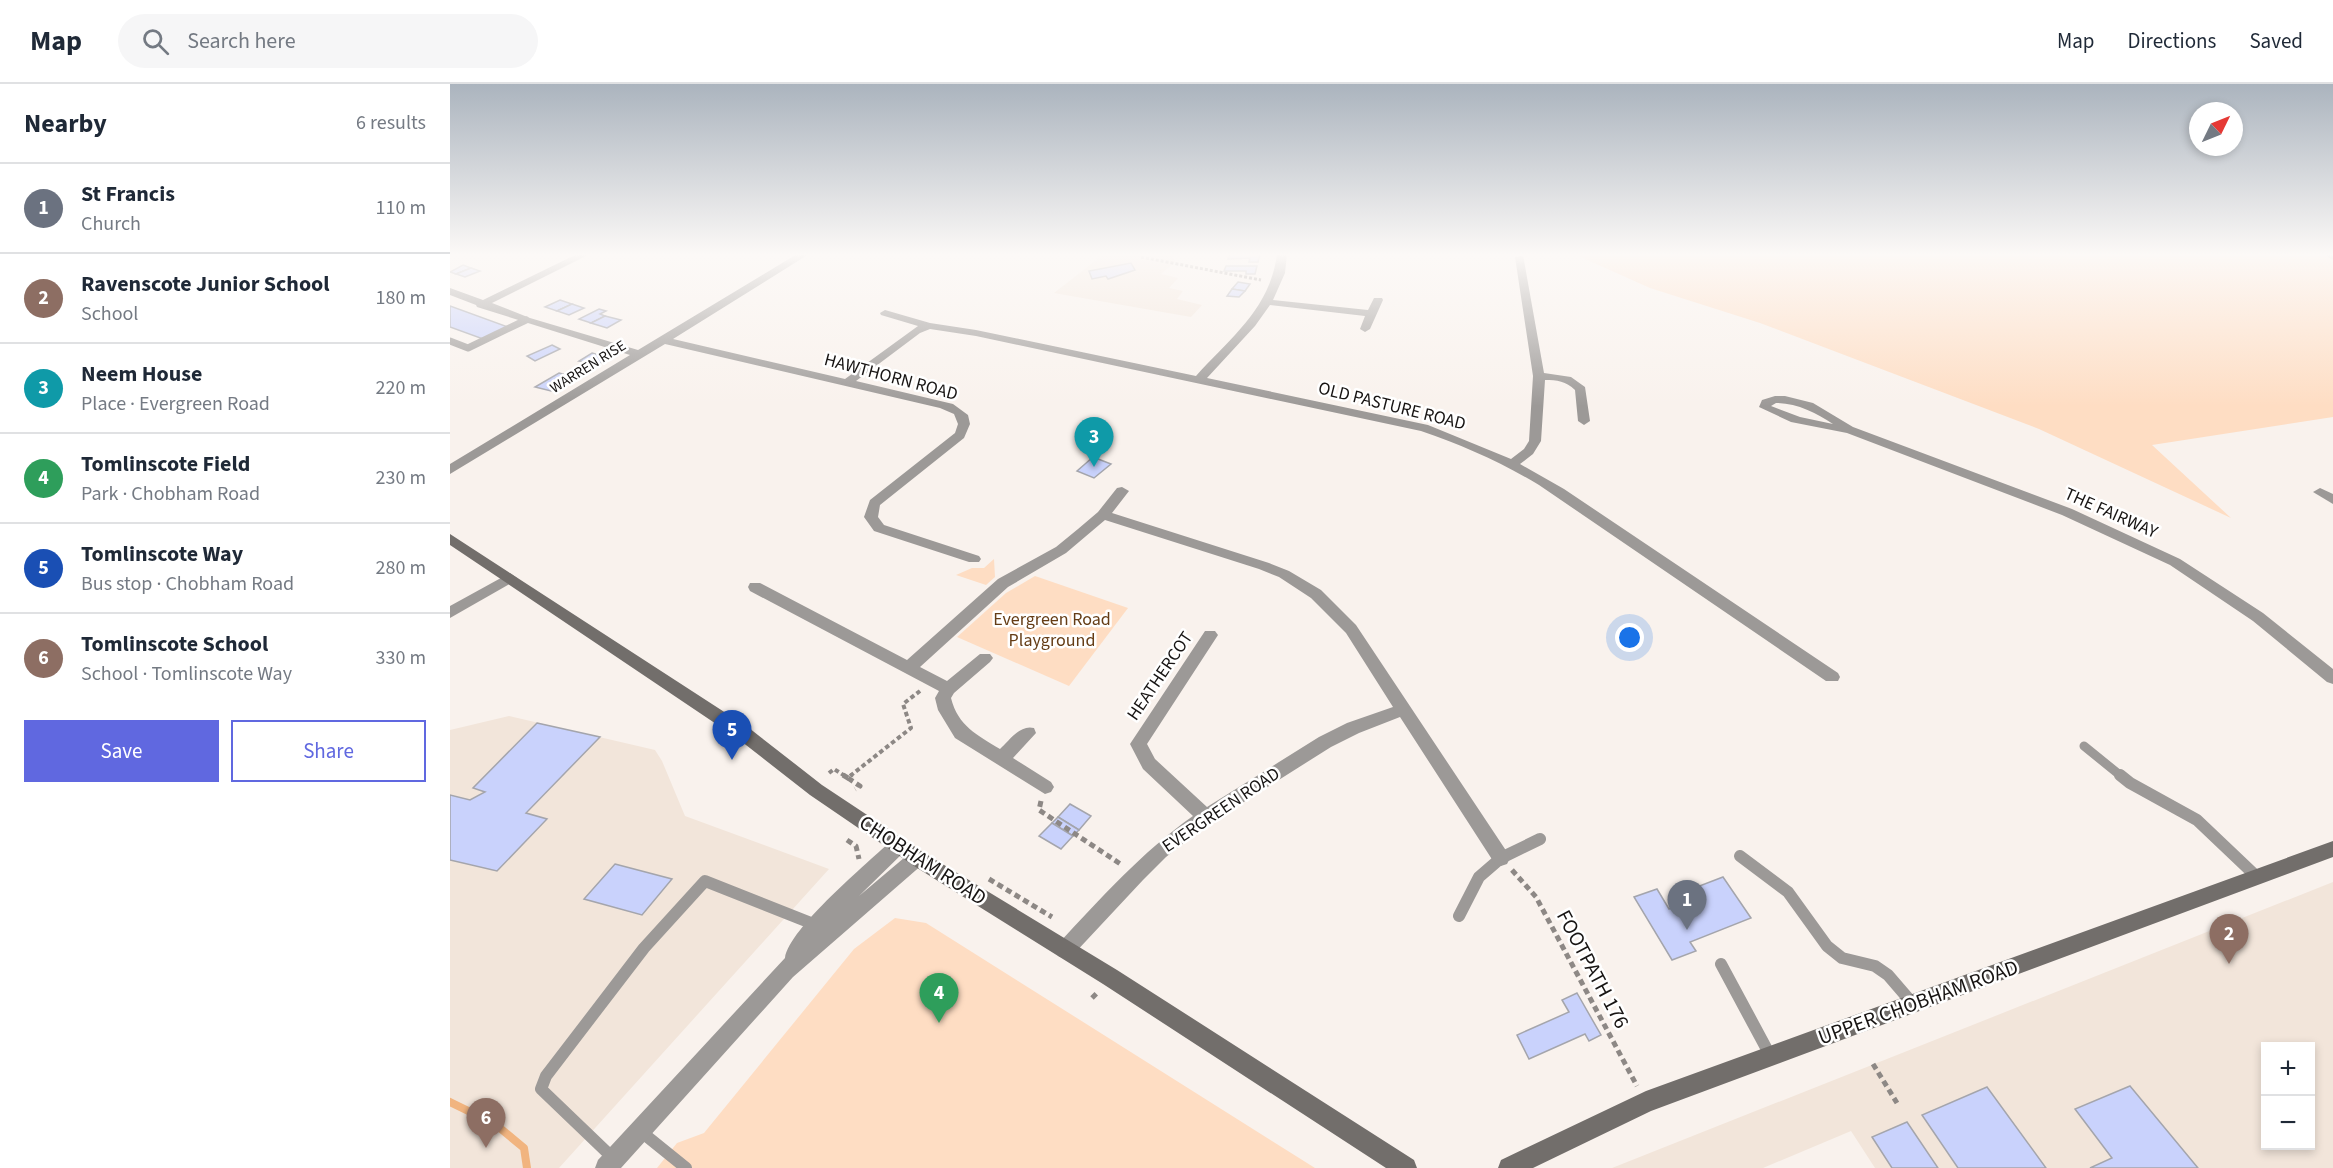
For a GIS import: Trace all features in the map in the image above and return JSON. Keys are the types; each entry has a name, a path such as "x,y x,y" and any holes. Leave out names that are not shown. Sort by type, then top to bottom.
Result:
{"main road":[{"name":"CHOBHAM ROAD","path":"450,539 743,733 816,790 917,858 1406,1168"},
{"name":"UPPER CHOBHAM ROAD","path":"1509,1168 1537,1152 1646,1102 2333,849"}],"street":[{"path":"482,305 639,354"},
{"name":"WARREN RISE","path":"450,470 721,305"},
{"path":"1198,381 1265,305"},
{"path":"1290,305 1372,314"},
{"path":"1365,329 1376,305"},
{"path":"1513,464 1529,451 1534,441 1539,376 1528,305"},
{"name":"OLD PASTURE ROAD","path":"885,313 929,326 946,327 1424,428 1470,444 1513,464 1559,492 1832,677"},
{"path":"847,383 916,332 929,326"},
{"name":"HAWTHORN ROAD","path":"663,340 949,407 962,414 964,424 960,435 875,503 871,516 872,521 879,528 974,559"},
{"path":"1539,376 1566,379 1576,383 1581,389 1584,421"},
{"name":"THE FAIRWAY","path":"1849,429 1828,428 1797,420 1765,407 1766,403 1780,398 1797,403 1835,419 1849,429 2067,512 2175,562 2258,617 2333,678"},
{"path":"909,668 1003,583 1061,550 1103,515 1122,491"},
{"path":"2320,492 2333,500"},
{"path":"1103,515 1264,566 1301,584 1335,610 1351,629 1405,709 1501,858"},
{"path":"450,614 510,578"},
{"path":"755,587 948,689"},
{"name":"HEATHERCOT","path":"1206,817 1149,764 1138,744 1210,635"},
{"path":"985,658 948,689 944,698 952,722 961,733 1045,787"},
{"name":"EVERGREEN ROAD","path":"1065,950 1160,851 1206,817 1325,742 1353,728 1405,709"},
{"path":"1001,759 1029,733"},
{"path":"786,970 816,925 899,845"},
{"path":"610,1163 786,970 917,858"}],"lane":[{"path":"450,341 468,348 526,320"},
{"path":"2084,746 2130,783 2197,820 2257,877"},
{"path":"1459,916 1479,877 1501,858 1540,839"},
{"path":"1740,856 1788,892 1827,946 1842,958 1875,966 1888,975 1913,1004"},
{"path":"610,1163 541,1089 546,1076 644,948 705,881 816,925"},
{"path":"1721,964 1772,1057"},
{"path":"639,1130 686,1168"}],"path":[{"path":"849,778 911,728 903,704 923,688"},
{"path":"829,773 834,769 849,778 860,786 855,789"},
{"path":"1045,787 1039,810 1136,874"},
{"name":"FOOTPATH 176","path":"1501,858 1536,897 1646,1102"},
{"name":"CHOBHAM ROAD","path":"980,873 1059,921"},
{"path":"1873,1064 1897,1103"}],"shaded area":[{"path":"1120,305 1202,305 1191,317"},
{"path":"509,716 655,750 662,761 685,816 829,869 559,1168 450,1168 450,730"},
{"path":"2333,882 2333,1168 1875,1168 1851,1131 1763,1168 1612,1168"}],"green space":[{"path":"1702,305 2333,305 2333,417 2152,445 2231,518 2039,429 1760,323"},
{"path":"994,559 995,577 986,585 956,575 972,568 984,568"},
{"name":"Evergreen Road Playground","path":"1035,576 1128,608 1069,686 957,637 1006,593"},
{"path":"895,918 926,923 1315,1168 657,1168 677,1143 704,1133 854,949"}],"building":[{"path":"550,305 571,305 557,311 545,307"},
{"path":"571,305 584,308 569,315 557,311"},
{"path":"450,306 508,327 483,339 450,327"},
{"path":"599,309 606,311 600,314 605,316 591,323 579,319"},
{"path":"605,316 621,320 607,328 591,323"},
{"path":"552,345 560,349 535,361 527,356"},
{"path":"592,353 609,358 580,375 569,372 585,362 579,361"},
{"path":"559,373 574,377 551,391 535,387"},
{"path":"1093,457 1111,464 1094,478 1077,471"},
{"path":"537,723 600,737 526,813 547,819 497,871 450,860 450,795 470,800 485,792 473,788"},
{"path":"1070,804 1091,816 1079,830 1058,817"},
{"path":"1058,817 1079,830 1073,836 1052,823"},
{"path":"1052,823 1073,836 1061,849 1039,836"},
{"path":"615,864 672,879 642,915 584,899"},
{"path":"1723,877 1751,918 1690,942 1696,951 1672,960 1634,897 1657,889 1669,909 1700,897 1694,888"},
{"path":"1577,993 1601,1035 1589,1041 1585,1034 1529,1059 1517,1035 1569,1012 1562,1000"},
{"path":"2130,1086 2198,1168 2090,1168 2112,1158 2075,1109"},
{"path":"1987,1087 2046,1168 1958,1168 1922,1115"},
{"path":"1907,1122 1938,1168 1892,1168 1872,1137"}],"waterway":[{"path":"450,1102 495,1124 524,1148 527,1168"}],"place":[{"name":"Neem House","path":"1094,467"},
{"name":"Tomlinscote Way","path":"732,760"},
{"name":"St Francis","path":"1687,930"},
{"name":"Ravenscote Junior School","path":"2229,964"},
{"name":"Tomlinscote Field","path":"939,1023"},
{"name":"Tomlinscote School","path":"486,1148"}]}
